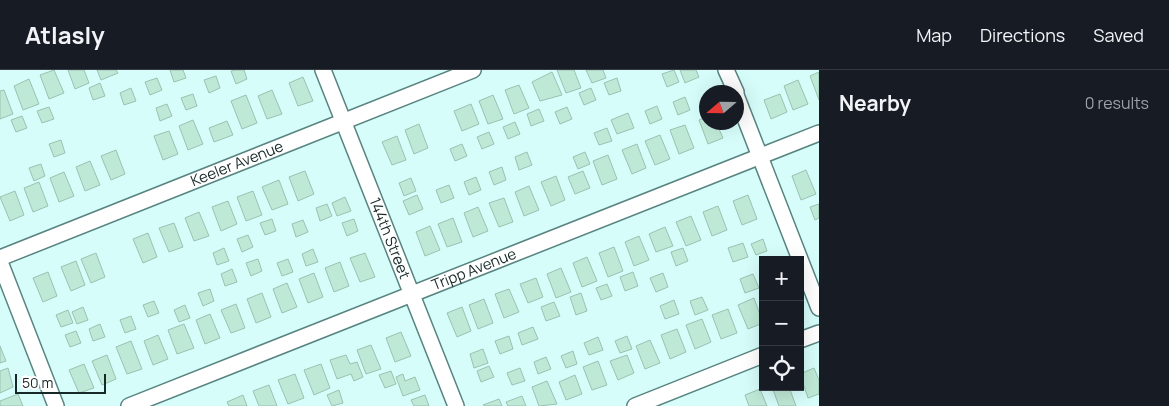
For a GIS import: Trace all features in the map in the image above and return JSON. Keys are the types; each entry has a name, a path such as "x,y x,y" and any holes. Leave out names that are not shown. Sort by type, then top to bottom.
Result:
{"street":[{"name":"144th Street","path":"323,70 456,406"},
{"name":"Keeler Avenue","path":"0,260 473,70"},
{"path":"726,70 732,85"},
{"path":"744,114 819,308"},
{"name":"Tripp Avenue","path":"129,406 819,133"},
{"path":"0,260 56,406"},
{"path":"804,339 819,333"},
{"path":"636,406 759,357"}],"building":[{"path":"54,70 64,93 49,99 40,75"},
{"path":"68,70 84,70 89,83 75,89"},
{"path":"97,70 116,70 118,73 101,80"},
{"path":"170,70 183,70 186,78 174,82"},
{"path":"244,70 247,79 236,84 231,71"},
{"path":"557,70 574,70 581,88 566,93"},
{"path":"586,70 603,70 606,78 592,83"},
{"path":"674,70 679,82 667,87 662,74"},
{"path":"680,70 696,70 699,77 685,83"},
{"path":"552,72 562,95 540,101 532,82"},
{"path":"819,72 819,100 810,76"},
{"path":"216,76 220,88 209,93 204,80"},
{"path":"303,77 313,101 298,106 289,83"},
{"path":"157,78 162,90 150,95 145,82"},
{"path":"617,78 621,91 609,95 604,83"},
{"path":"29,79 39,104 23,110 14,86"},
{"path":"798,80 808,104 793,110 784,86"},
{"path":"100,83 105,96 93,100 89,88"},
{"path":"519,85 529,108 514,114 505,90"},
{"path":"131,88 136,101 124,105 120,93"},
{"path":"591,88 596,100 584,105 579,93"},
{"path":"4,90 13,114 0,119 0,91"},
{"path":"272,90 282,114 267,119 258,96"},
{"path":"193,94 197,106 186,110 181,98"},
{"path":"780,94 787,112 771,119 764,100"},
{"path":"246,95 257,123 242,129 231,101"},
{"path":"493,95 503,119 488,124 479,101"},
{"path":"685,97 690,110 678,115 673,102"},
{"path":"167,104 172,116 160,121 156,108"},
{"path":"471,104 479,124 462,131 454,111"},
{"path":"657,106 662,119 650,124 645,111"},
{"path":"49,107 54,119 42,123 37,111"},
{"path":"567,107 572,119 560,124 555,112"},
{"path":"539,109 544,121 531,126 527,114"},
{"path":"628,113 634,128 617,134 611,120"},
{"path":"22,116 27,128 16,132 11,120"},
{"path":"193,120 203,144 188,150 179,126"},
{"path":"227,121 233,135 214,142 209,128"},
{"path":"515,122 520,134 508,139 503,127"},
{"path":"419,124 428,148 414,154 405,130"},
{"path":"685,125 694,148 679,154 670,130"},
{"path":"607,128 612,141 599,145 594,133"},
{"path":"703,130 720,130 723,138 708,144"},
{"path":"169,131 178,154 163,160 154,136"},
{"path":"489,132 494,144 482,149 477,137"},
{"path":"660,135 670,159 655,165 645,141"},
{"path":"397,136 406,160 392,165 382,142"},
{"path":"61,140 65,153 54,157 49,144"},
{"path":"462,144 467,156 455,161 450,149"},
{"path":"637,144 646,168 632,174 622,150"},
{"path":"116,150 125,174 111,180 101,156"},
{"path":"527,152 532,165 519,170 515,157"},
{"path":"585,152 590,164 578,169 573,157"},
{"path":"608,155 617,179 602,185 593,161"},
{"path":"90,161 100,185 85,191 76,167"},
{"path":"41,164 45,176 34,181 29,168"},
{"path":"502,167 506,180 494,185 489,172"},
{"path":"806,170 816,194 801,200 792,176"},
{"path":"305,171 314,194 298,201 289,177"},
{"path":"583,171 590,188 575,194 568,177"},
{"path":"64,172 74,196 59,202 50,178"},
{"path":"556,176 565,200 551,206 541,182"},
{"path":"476,177 481,190 469,195 464,182"},
{"path":"411,178 416,191 404,196 399,183"},
{"path":"279,180 288,204 272,210 262,187"},
{"path":"39,182 48,206 33,212 24,188"},
{"path":"449,185 454,198 441,203 436,190"},
{"path":"529,186 539,210 524,216 515,192"},
{"path":"15,191 24,215 10,221 0,197"},
{"path":"253,191 262,215 246,221 237,197"},
{"path":"417,195 423,209 409,215 403,201"},
{"path":"748,195 757,219 742,225 733,201"},
{"path":"345,197 351,211 337,216 332,203"},
{"path":"504,198 513,222 499,227 489,203"},
{"path":"228,201 237,224 221,231 212,207"},
{"path":"327,204 332,216 320,221 316,208"},
{"path":"819,204 819,218 815,220 810,207"},
{"path":"718,206 727,230 712,236 703,212"},
{"path":"478,207 488,231 473,237 464,213"},
{"path":"199,212 209,236 194,241 185,218"},
{"path":"691,216 701,240 686,246 676,222"},
{"path":"453,218 462,242 447,247 438,224"},
{"path":"272,219 276,231 265,235 260,223"},
{"path":"354,219 358,231 347,236 342,223"},
{"path":"303,220 308,232 296,237 292,224"},
{"path":"174,223 183,247 169,252 159,228"},
{"path":"430,226 440,250 425,256 416,232"},
{"path":"665,227 673,246 656,252 649,234"},
{"path":"148,233 157,257 143,263 133,239"},
{"path":"248,235 253,247 242,252 237,239"},
{"path":"639,236 649,260 634,266 625,242"},
{"path":"763,239 767,251 756,255 751,244"},
{"path":"743,243 748,257 733,262 728,248"},
{"path":"614,247 623,271 608,277 599,253"},
{"path":"224,248 229,261 217,265 213,253"},
{"path":"683,248 688,261 676,266 671,252"},
{"path":"313,249 318,262 306,266 302,254"},
{"path":"96,253 105,277 91,283 81,259"},
{"path":"365,253 375,277 360,282 350,258"},
{"path":"587,257 597,281 582,287 573,263"},
{"path":"258,259 262,271 251,276 246,263"},
{"path":"288,259 293,272 282,276 277,263"},
{"path":"76,261 85,285 71,291 61,267"},
{"path":"340,262 349,286 334,292 325,268"},
{"path":"561,268 571,292 556,298 547,274"},
{"path":"232,269 237,282 225,286 221,274"},
{"path":"48,272 57,296 43,302 33,278"},
{"path":"633,272 638,286 625,291 620,277"},
{"path":"314,273 323,297 308,303 299,279"},
{"path":"663,273 668,287 656,292 650,278"},
{"path":"753,274 759,288 745,293 740,279"},
{"path":"536,278 543,297 528,303 520,284"},
{"path":"287,283 297,307 282,313 273,289"},
{"path":"607,284 612,296 601,300 596,288"},
{"path":"210,289 214,301 203,306 198,293"},
{"path":"509,289 519,312 504,318 495,294"},
{"path":"262,293 271,317 256,323 247,299"},
{"path":"581,293 587,311 576,315 570,297"},
{"path":"702,297 708,310 695,315 690,301"},
{"path":"754,298 759,312 759,325 748,329 738,305"},
{"path":"484,299 493,323 478,329 469,305"},
{"path":"674,300 679,314 665,319 660,306"},
{"path":"154,301 159,313 148,317 143,305"},
{"path":"554,302 560,316 546,321 541,307"},
{"path":"236,304 245,328 231,333 221,310"},
{"path":"185,305 190,318 179,322 174,310"},
{"path":"83,307 88,320 77,324 72,312"},
{"path":"462,307 471,331 457,337 447,313"},
{"path":"728,309 737,333 721,339 712,315"},
{"path":"68,310 73,323 61,327 56,315"},
{"path":"210,314 220,338 205,344 196,320"},
{"path":"131,316 136,329 125,333 120,320"},
{"path":"702,319 711,342 695,349 686,325"},
{"path":"100,324 105,337 93,341 89,329"},
{"path":"184,324 194,348 177,354 168,330"},
{"path":"533,327 538,339 522,345 518,333"},
{"path":"677,329 686,352 670,359 661,335"},
{"path":"76,331 81,343 70,347 65,335"},
{"path":"401,332 411,356 395,362 386,338"},
{"path":"158,335 168,359 153,365 144,341"},
{"path":"509,336 513,349 500,354 495,341"},
{"path":"627,336 632,349 620,353 615,341"},
{"path":"598,337 603,350 589,355 584,343"},
{"path":"650,340 660,363 645,369 636,346"},
{"path":"131,341 142,369 127,374 116,347"},
{"path":"371,345 381,369 366,374 357,350"},
{"path":"0,346 6,361 0,363"},
{"path":"483,349 488,363 474,368 470,354"},
{"path":"573,351 577,364 566,368 561,356"},
{"path":"107,355 116,379 102,385 92,361"},
{"path":"346,355 350,364 357,362 363,377 354,381 351,374 337,379 330,360"},
{"path":"627,355 634,373 618,380 610,361"},
{"path":"546,357 551,369 538,374 534,362"},
{"path":"598,361 607,385 592,390 583,367"},
{"path":"84,364 94,388 79,393 69,370"},
{"path":"321,364 330,388 314,395 304,370"},
{"path":"489,366 494,377 481,382 477,371"},
{"path":"8,368 13,387 0,393 0,371"},
{"path":"520,368 525,381 512,385 507,373"},
{"path":"814,368 819,380 819,394 808,398 804,386 804,372"},
{"path":"391,371 396,384 385,388 379,375"},
{"path":"295,374 304,398 288,404 278,380"},
{"path":"403,374 405,381 415,377 420,390 403,396 396,377"},
{"path":"575,375 582,394 566,400 559,382"},
{"path":"547,381 557,404 539,406 532,387"},
{"path":"269,385 277,406 259,406 253,391"},
{"path":"759,389 767,406 749,406 745,395"},
{"path":"339,390 343,403 332,406 327,395"},
{"path":"773,391 790,391 796,406 779,406"},
{"path":"18,394 23,406 0,406 0,401"},
{"path":"243,395 247,406 229,406 227,402"},
{"path":"425,395 429,406 414,406 411,400"},
{"path":"522,396 526,406 508,406 506,402"},
{"path":"499,399 502,406 483,405"}]}
